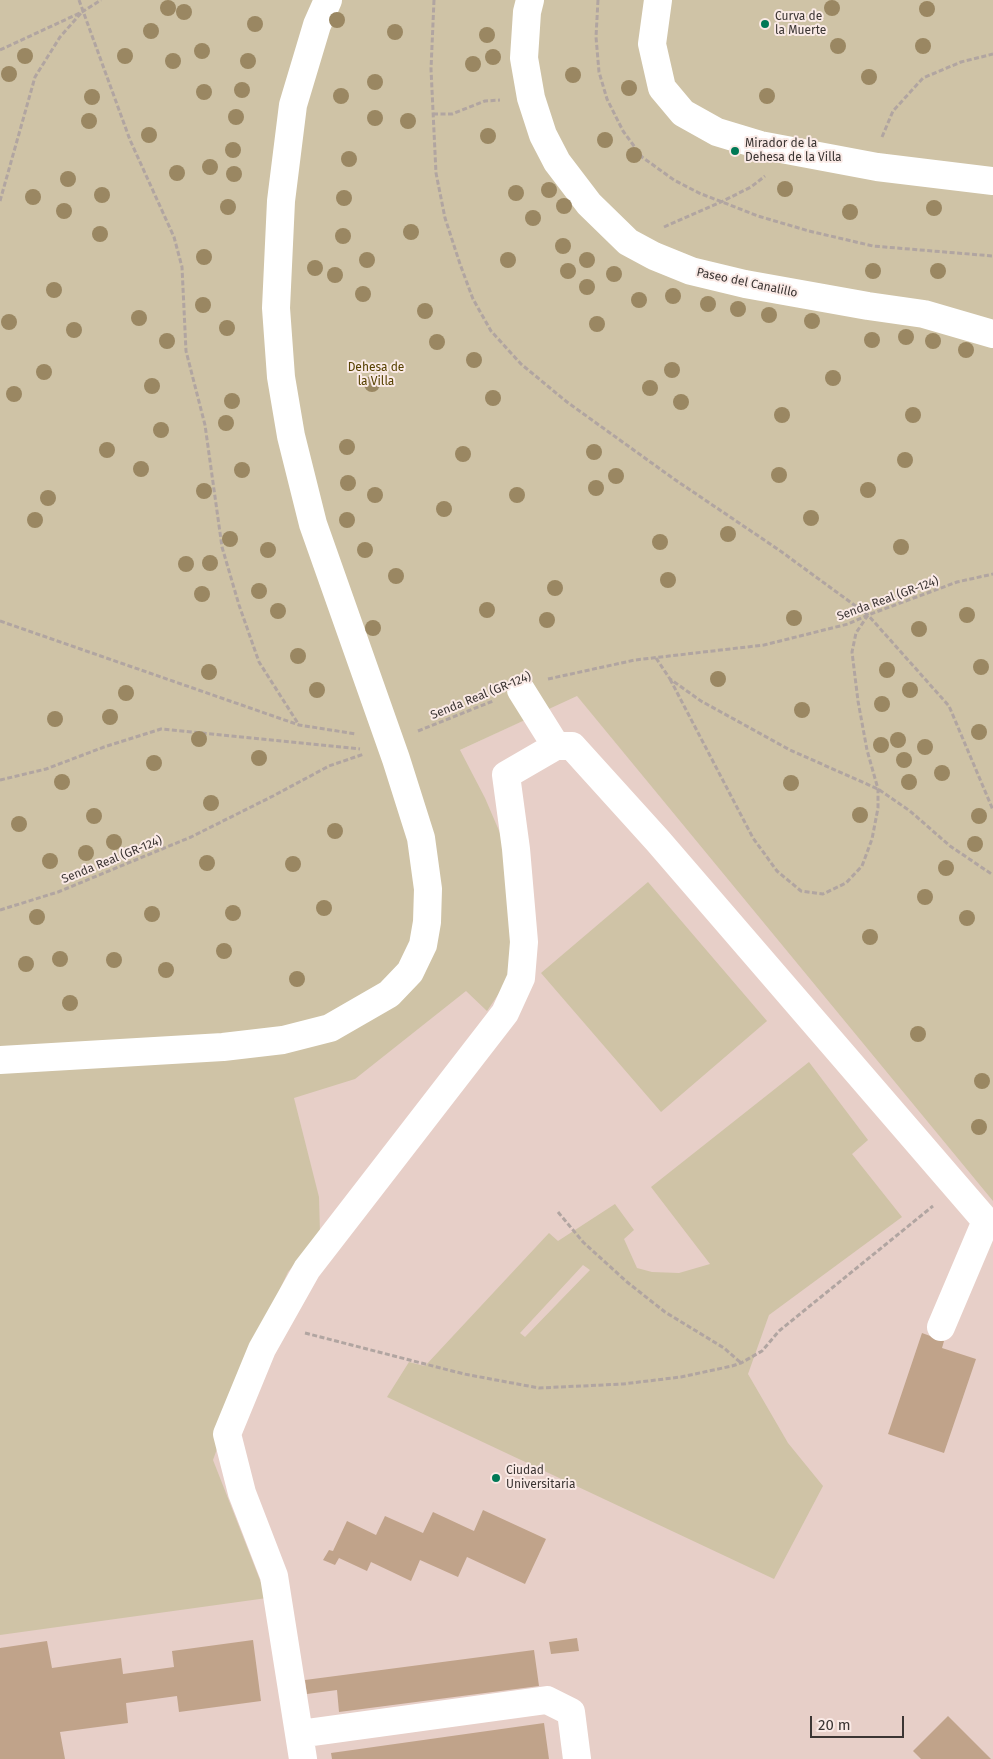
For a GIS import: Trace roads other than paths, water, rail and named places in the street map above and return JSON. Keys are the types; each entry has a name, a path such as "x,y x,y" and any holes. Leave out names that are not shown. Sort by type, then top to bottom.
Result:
{"street":[{"path":"0,1060 223,1047 283,1040 330,1028 389,994 410,972 423,945 427,922 428,889 421,838 396,759 376,743 313,524 292,436 281,377 276,308 284,182 294,104 318,25 328,0"},
{"name":"Paseo del Canalillo","path":"530,0 527,12 524,58 531,98 542,135 557,162 589,204 628,242 691,272 773,289 924,314 993,334"},
{"path":"658,0 652,44 662,88 683,113 717,132 777,148 877,167 993,181"},
{"path":"520,690 556,746"},
{"path":"577,1759 570,1712 546,1700 301,1747 274,1576 242,1493 227,1434 262,1349 307,1269 505,1013 520,978 524,942 516,849 506,776 556,746 572,746 658,842 986,1221 941,1327"}],"place":[{"name":"Curva de la Muerte","path":"765,24"},
{"name":"Mirador de la Dehesa de la Villa","path":"735,151"},
{"name":"Ciudad Universitaria","path":"496,1478"}],"park label":[{"name":"Dehesa de la Villa","path":"376,375"}]}
